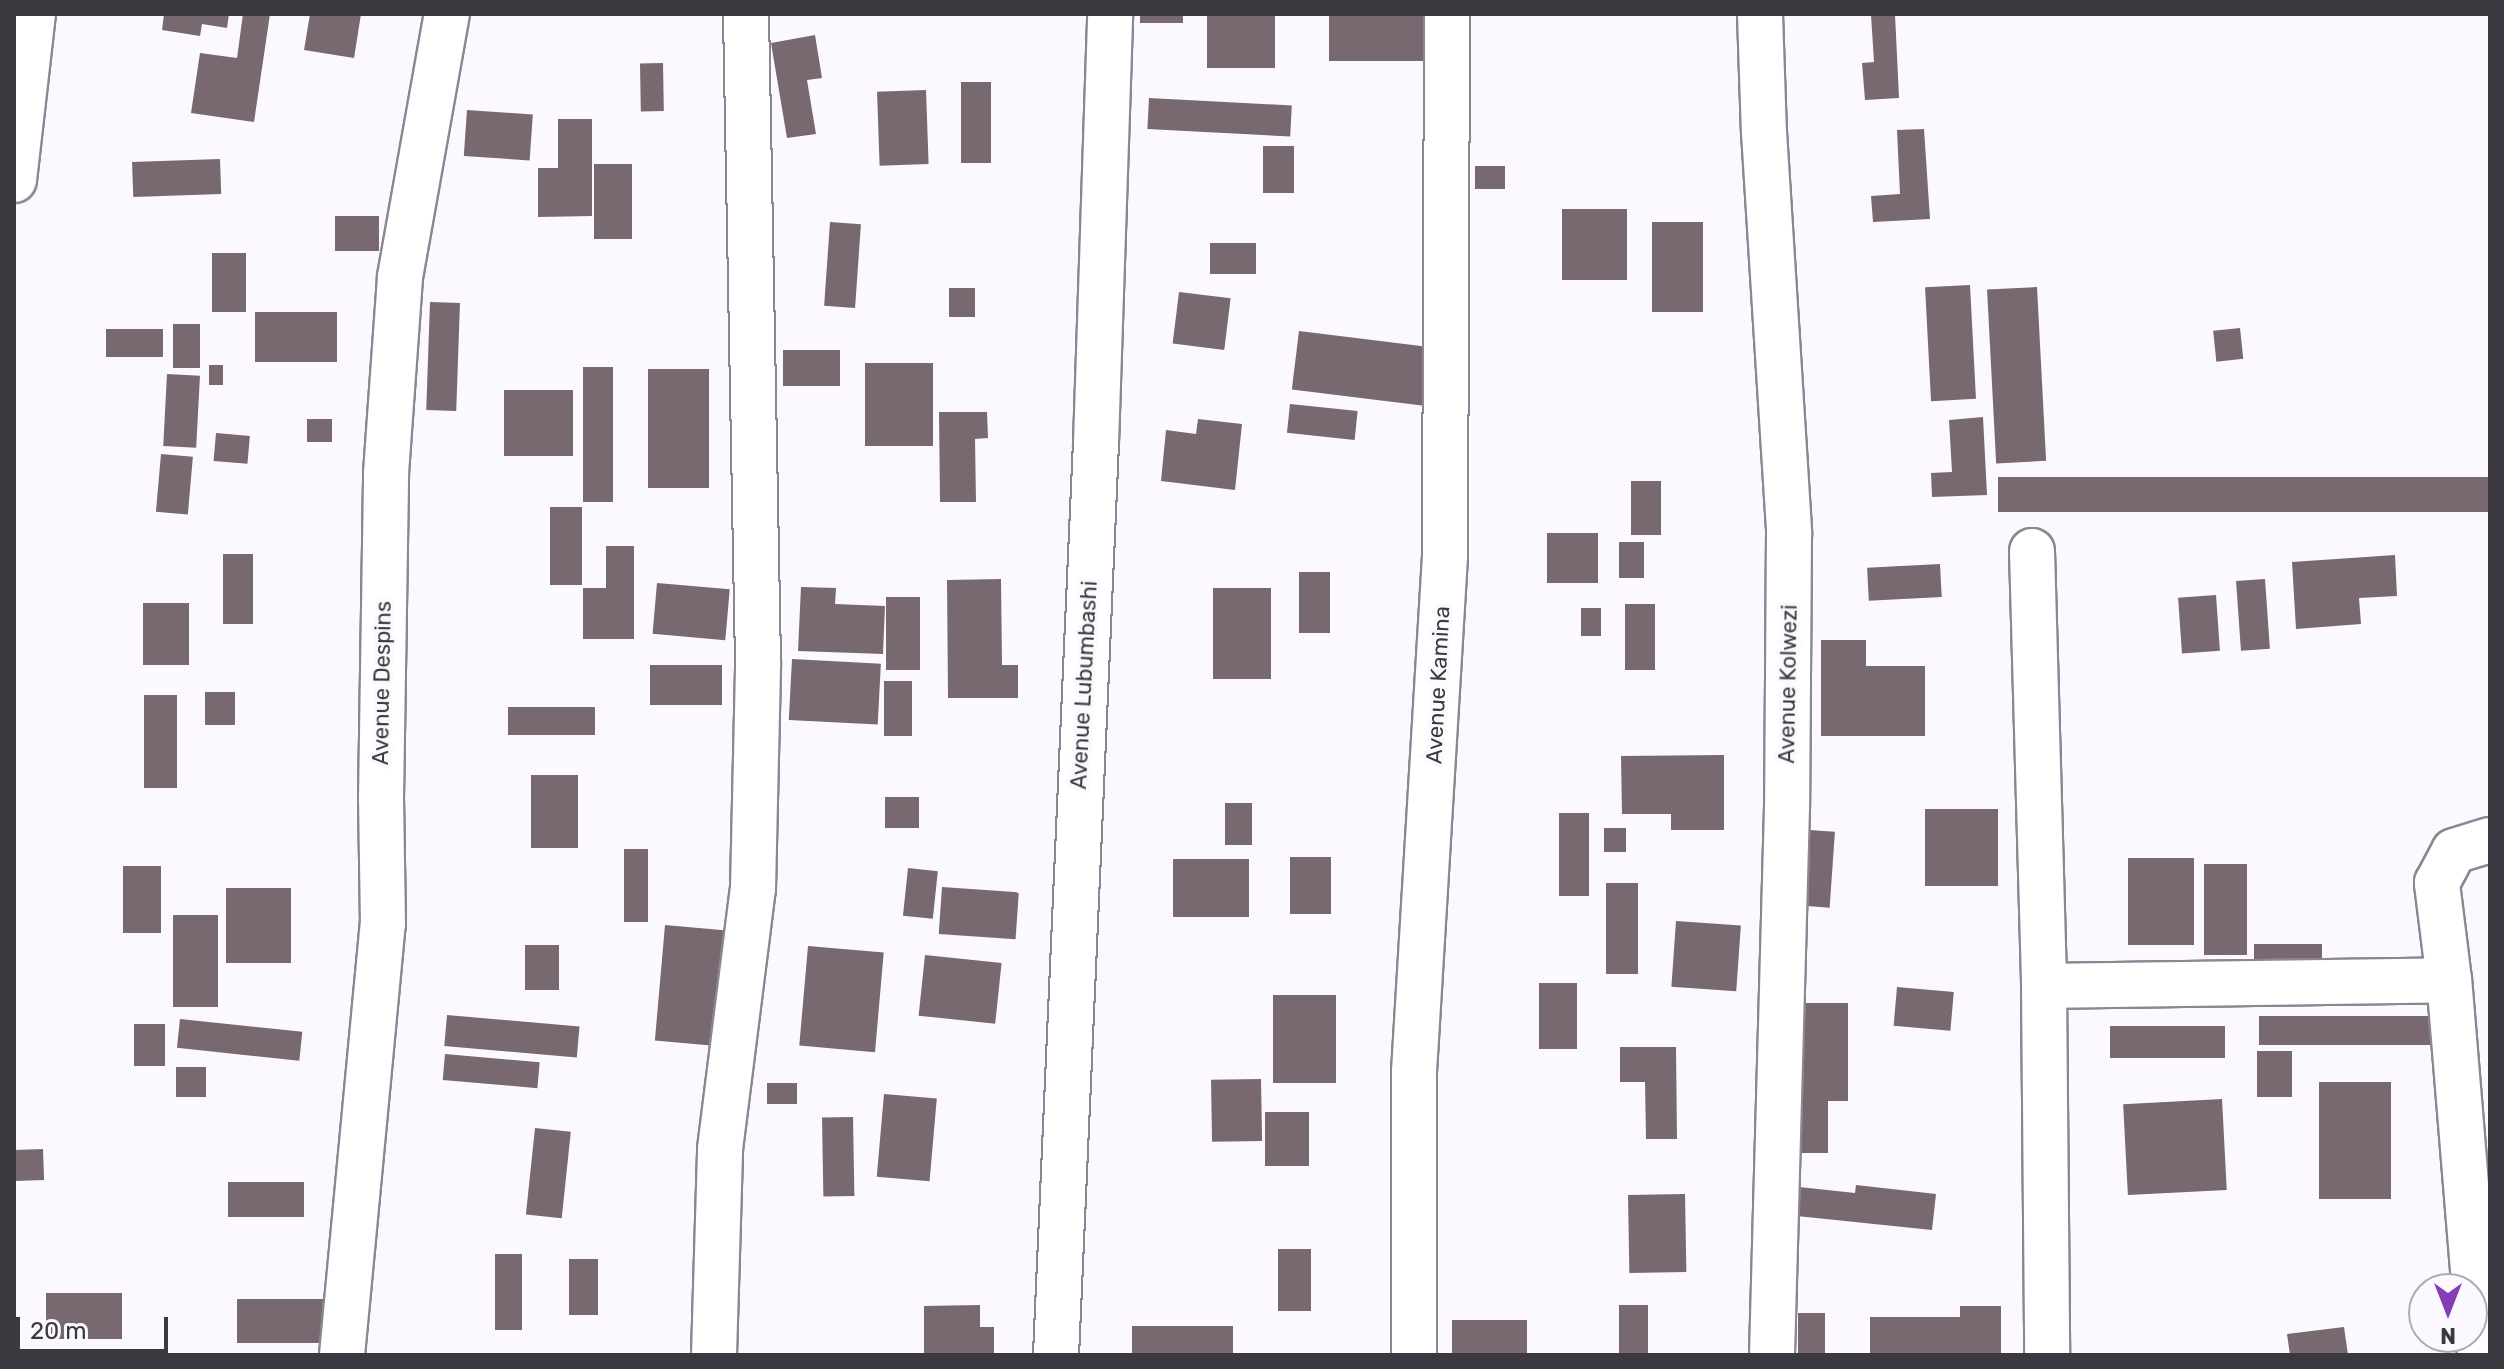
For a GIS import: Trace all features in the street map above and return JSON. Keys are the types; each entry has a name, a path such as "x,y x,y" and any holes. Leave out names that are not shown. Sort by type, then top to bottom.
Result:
{"street":[{"path":"14,180 33,14"},
{"name":"Avenue Despins","path":"342,1355 383,924 381,799 386,473 400,277 447,14"},
{"path":"714,1355 720,1149 737,1030 753,874 758,662 746,14"},
{"name":"Avenue Lubumbashi","path":"1056,1355 1096,443 1110,14"},
{"name":"Avenue Kamina","path":"1414,1355 1414,1072 1445,557 1447,14"},
{"name":"Avenue Kolwezi","path":"1760,14 1764,132 1789,534 1787,807 1772,1355"},
{"path":"2032,551 2044,986 2047,1355"},
{"path":"2480,1355 2449,980 2437,883 2454,851 2490,840"},
{"path":"2044,986 2449,980"}],"building":[{"path":"164,14 229,14 227,28 202,24 200,36 162,30"},
{"path":"243,14 270,14 254,122 191,113 200,53 237,58"},
{"path":"310,14 361,14 354,58 304,50"},
{"path":"1140,14 1183,14 1183,23 1140,23"},
{"path":"1207,14 1275,14 1275,68 1207,68"},
{"path":"1329,14 1437,14 1437,61 1329,61"},
{"path":"1895,14 1899,98 1865,100 1862,63 1874,62 1871,15"},
{"path":"815,35 822,78 807,80 816,134 787,138 771,43"},
{"path":"640,63 663,63 664,111 641,111"},
{"path":"961,82 991,82 991,163 961,163"},
{"path":"926,90 929,164 880,166 877,92"},
{"path":"1149,98 1292,105 1290,136 1147,129"},
{"path":"467,110 533,115 530,160 464,156"},
{"path":"558,119 592,119 592,216 538,217 538,168 558,168"},
{"path":"1924,129 1930,219 1873,222 1871,196 1900,194 1897,130"},
{"path":"1263,146 1294,146 1294,193 1263,193"},
{"path":"220,159 221,194 133,197 132,162"},
{"path":"594,164 632,164 632,239 594,239"},
{"path":"1475,166 1505,166 1505,189 1475,189"},
{"path":"1562,209 1627,209 1627,280 1562,280"},
{"path":"335,216 379,216 379,251 335,251"},
{"path":"830,222 861,224 855,308 824,306"},
{"path":"1652,222 1703,222 1703,312 1652,312"},
{"path":"1210,243 1256,243 1256,274 1210,274"},
{"path":"212,253 246,253 246,312 212,312"},
{"path":"1970,285 1976,399 1931,401 1925,287"},
{"path":"2037,287 2046,461 1996,463 1987,290"},
{"path":"949,288 975,288 975,317 949,317"},
{"path":"1179,292 1231,298 1224,350 1173,344"},
{"path":"430,302 460,303 456,411 426,410"},
{"path":"255,312 337,312 337,362 255,362"},
{"path":"173,324 200,324 200,368 173,368"},
{"path":"2240,328 2243,359 2216,362 2213,331"},
{"path":"106,329 163,329 163,357 106,357"},
{"path":"1299,331 1433,347 1426,406 1292,390"},
{"path":"783,350 840,350 840,386 783,386"},
{"path":"865,363 933,363 933,446 865,446"},
{"path":"209,365 223,365 223,385 209,385"},
{"path":"583,367 613,367 613,502 583,502"},
{"path":"648,369 709,369 709,488 648,488"},
{"path":"167,374 200,376 196,448 163,446"},
{"path":"504,390 573,390 573,456 504,456"},
{"path":"1290,404 1358,411 1355,440 1287,433"},
{"path":"939,412 987,412 988,438 975,439 976,502 940,502"},
{"path":"1983,417 1987,495 1932,497 1931,473 1952,472 1949,420"},
{"path":"307,419 332,419 332,442 307,442"},
{"path":"1198,419 1242,424 1235,490 1161,481 1166,430 1196,434"},
{"path":"216,433 250,436 247,464 214,461"},
{"path":"161,454 193,457 188,515 156,512"},
{"path":"1998,477 2490,477 2490,512 1998,512"},
{"path":"1631,481 1661,481 1661,535 1631,535"},
{"path":"550,507 582,507 582,585 550,585"},
{"path":"1547,533 1598,533 1598,583 1547,583"},
{"path":"1619,542 1644,542 1644,578 1619,578"},
{"path":"606,546 634,546 634,639 583,639 583,588 606,588"},
{"path":"223,554 253,554 253,624 223,624"},
{"path":"2395,555 2397,596 2359,598 2361,624 2296,629 2292,562"},
{"path":"1940,564 1942,597 1869,601 1867,568"},
{"path":"1299,572 1330,572 1330,633 1299,633"},
{"path":"1001,579 1002,665 1018,665 1018,698 948,698 947,580"},
{"path":"2265,579 2270,649 2241,651 2236,581"},
{"path":"657,583 730,589 725,640 653,634"},
{"path":"801,587 836,588 835,604 885,606 883,654 798,651"},
{"path":"1213,588 1271,588 1271,679 1213,679"},
{"path":"2216,595 2220,651 2182,654 2178,598"},
{"path":"886,597 920,597 920,670 886,670"},
{"path":"143,603 189,603 189,665 143,665"},
{"path":"1625,604 1655,604 1655,670 1625,670"},
{"path":"1581,608 1601,608 1601,636 1581,636"},
{"path":"1821,640 1866,640 1866,666 1925,666 1925,736 1821,736"},
{"path":"792,659 881,664 878,725 789,720"},
{"path":"650,665 722,665 722,705 650,705"},
{"path":"884,681 912,681 912,736 884,736"},
{"path":"205,692 235,692 235,725 205,725"},
{"path":"144,695 177,695 177,788 144,788"},
{"path":"508,707 595,707 595,735 508,735"},
{"path":"1724,755 1724,830 1671,830 1671,814 1622,814 1621,756"},
{"path":"531,775 578,775 578,848 531,848"},
{"path":"885,797 919,797 919,828 885,828"},
{"path":"1225,803 1252,803 1252,845 1225,845"},
{"path":"1925,809 1998,809 1998,886 1925,886"},
{"path":"1559,813 1589,813 1589,896 1559,896"},
{"path":"1604,828 1626,828 1626,852 1604,852"},
{"path":"1809,830 1835,832 1830,908 1804,906"},
{"path":"624,849 648,849 648,922 624,922"},
{"path":"1290,857 1331,857 1331,914 1290,914"},
{"path":"2128,858 2194,858 2194,945 2128,945"},
{"path":"1173,859 1249,859 1249,917 1173,917"},
{"path":"2204,864 2247,864 2247,955 2204,955"},
{"path":"123,866 161,866 161,933 123,933"},
{"path":"908,868 938,871 933,919 903,916"},
{"path":"1606,883 1638,883 1638,974 1606,974"},
{"path":"942,887 1019,892 1016,939 939,934"},
{"path":"226,888 291,888 291,963 226,963"},
{"path":"173,915 218,915 218,1007 173,1007"},
{"path":"1676,921 1741,926 1736,991 1671,987"},
{"path":"665,925 730,931 720,1046 655,1041"},
{"path":"2254,944 2322,944 2322,972 2254,972"},
{"path":"525,945 559,945 559,990 525,990"},
{"path":"808,946 884,953 875,1052 799,1046"},
{"path":"925,955 1002,963 995,1024 919,1016"},
{"path":"1539,983 1577,983 1577,1049 1539,1049"},
{"path":"1897,987 1954,992 1950,1031 1894,1026"},
{"path":"1273,995 1336,995 1336,1083 1273,1083"},
{"path":"1794,1003 1848,1003 1848,1101 1828,1101 1828,1153 1794,1153"},
{"path":"447,1015 579,1027 577,1057 444,1046"},
{"path":"2259,1016 2435,1016 2435,1045 2259,1045"},
{"path":"180,1019 302,1032 299,1061 177,1048"},
{"path":"134,1024 165,1024 165,1066 134,1066"},
{"path":"2110,1026 2225,1026 2225,1058 2110,1058"},
{"path":"1620,1047 1676,1047 1677,1139 1646,1139 1645,1082 1620,1082"},
{"path":"2257,1051 2292,1051 2292,1097 2257,1097"},
{"path":"445,1054 540,1062 537,1088 443,1080"},
{"path":"176,1067 206,1067 206,1097 176,1097"},
{"path":"1261,1079 1262,1141 1212,1142 1211,1080"},
{"path":"2319,1082 2391,1082 2391,1199 2319,1199"},
{"path":"767,1083 797,1083 797,1104 767,1104"},
{"path":"884,1094 937,1099 930,1181 877,1177"},
{"path":"2222,1099 2227,1190 2128,1195 2123,1104"},
{"path":"1265,1112 1309,1112 1309,1166 1265,1166"},
{"path":"853,1117 854,1196 823,1197 822,1118"},
{"path":"535,1128 571,1132 562,1218 526,1215"},
{"path":"43,1149 44,1180 15,1181 14,1150"},
{"path":"228,1182 304,1182 304,1217 228,1217"},
{"path":"1856,1185 1936,1194 1932,1230 1787,1215 1790,1186 1855,1193"},
{"path":"1685,1194 1686,1272 1629,1273 1628,1195"},
{"path":"1278,1249 1311,1249 1311,1311 1278,1311"},
{"path":"495,1254 522,1254 522,1330 495,1330"},
{"path":"569,1259 598,1259 598,1315 569,1315"},
{"path":"46,1293 122,1293 122,1339 46,1339"},
{"path":"237,1299 325,1299 325,1343 237,1343"},
{"path":"980,1305 980,1327 994,1327 994,1355 924,1355 924,1306"},
{"path":"1619,1305 1648,1305 1648,1355 1619,1355"},
{"path":"1960,1306 2001,1306 2001,1355 1870,1355 1870,1317 1960,1317"},
{"path":"1798,1313 1825,1313 1825,1355 1798,1355"},
{"path":"1452,1320 1527,1320 1527,1355 1452,1355"},
{"path":"1132,1326 1233,1326 1233,1355 1132,1355"},
{"path":"2344,1327 2348,1355 2290,1355 2287,1334"}]}
